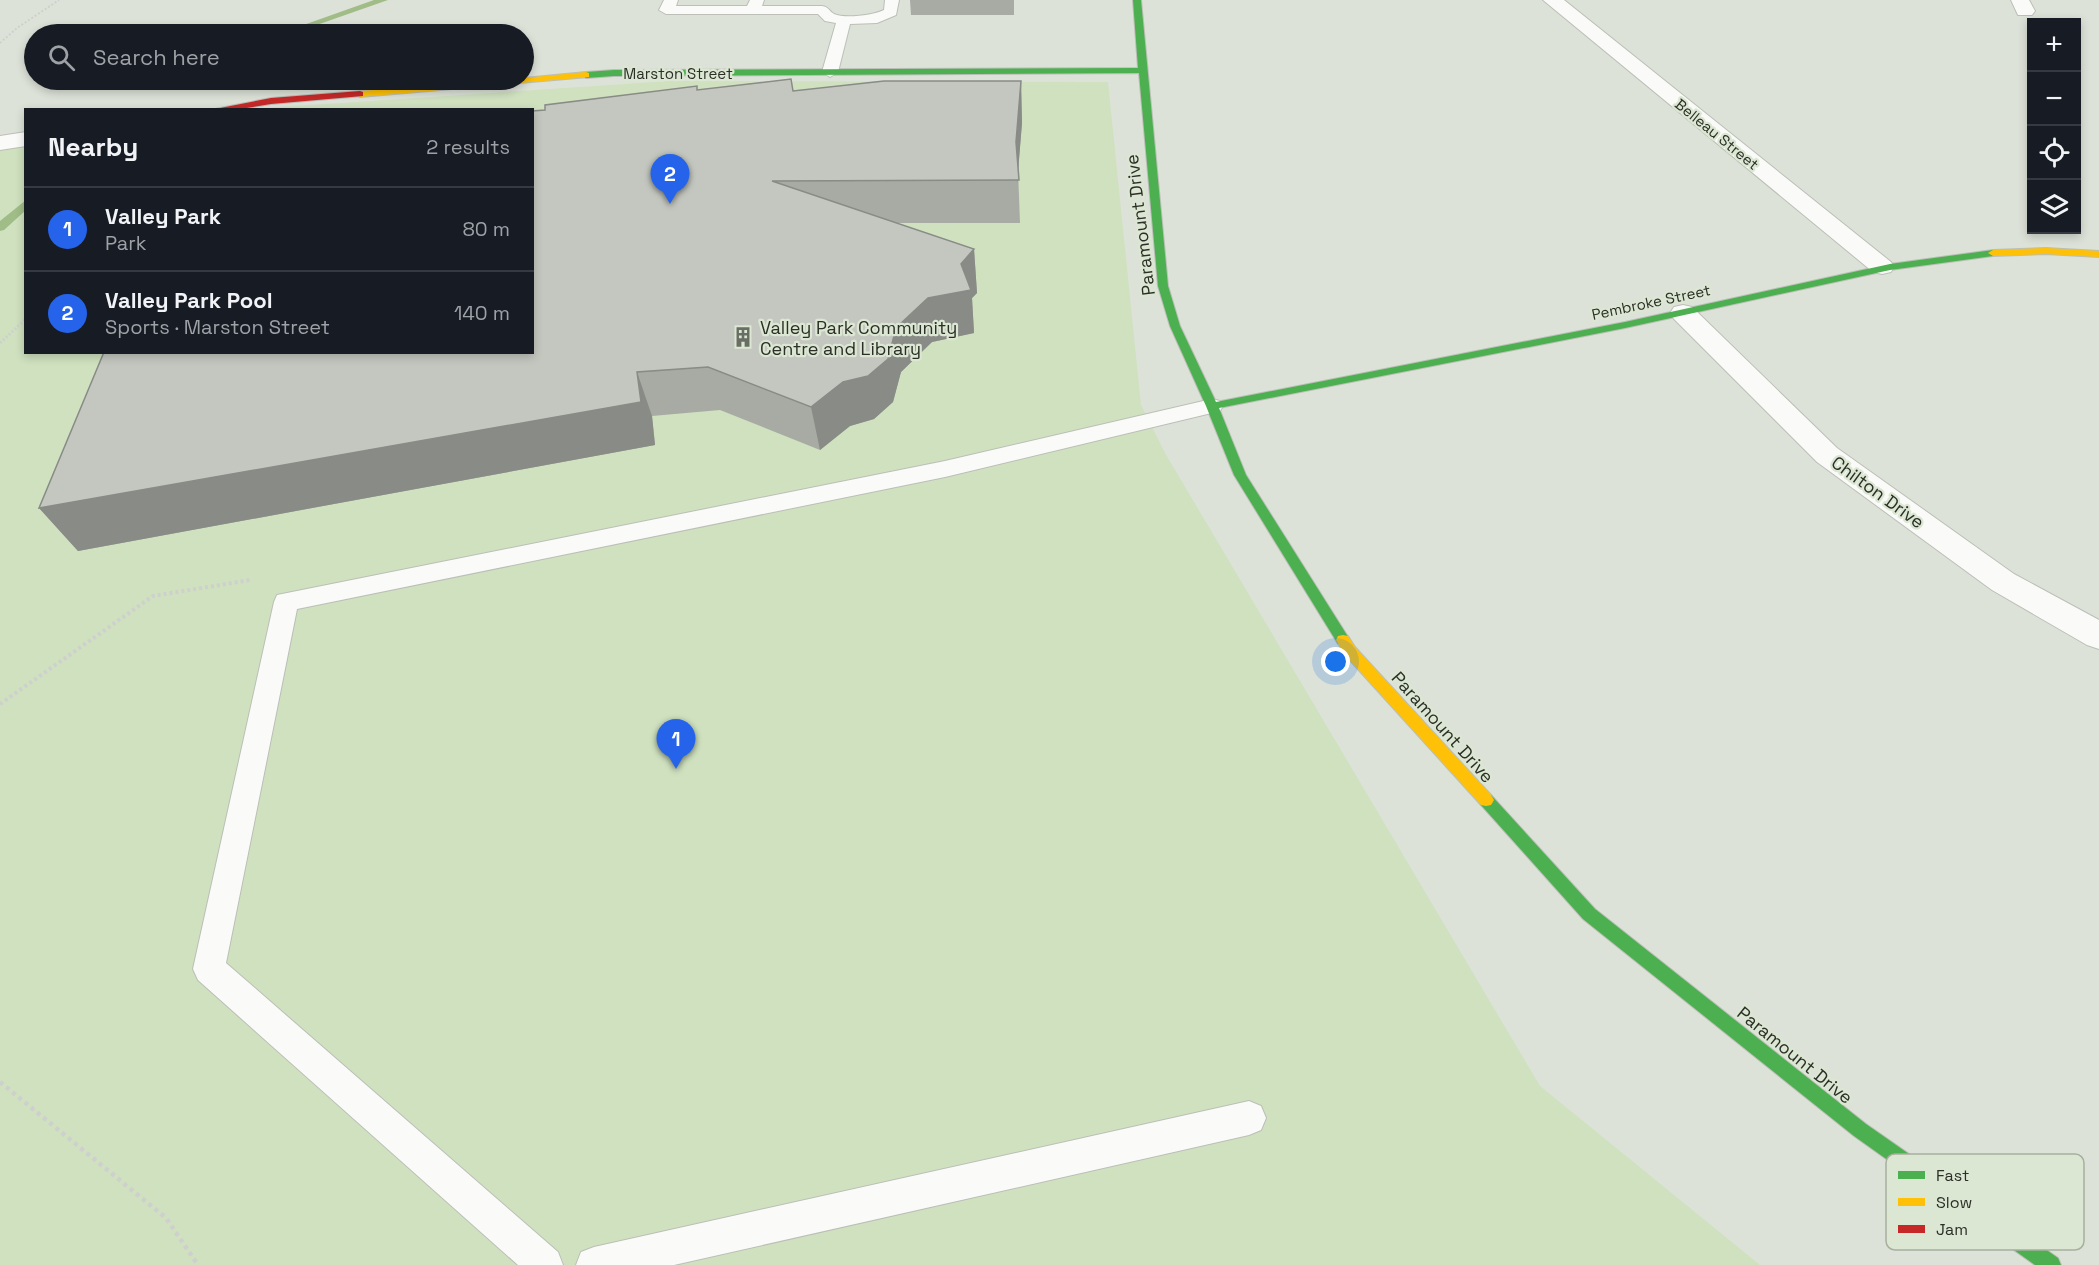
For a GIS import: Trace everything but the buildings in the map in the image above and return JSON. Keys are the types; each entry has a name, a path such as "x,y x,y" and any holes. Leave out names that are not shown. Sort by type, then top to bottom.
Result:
{"street":[{"name":"Paramount Drive","path":"1137,0 1156,226 1163,286 1175,326 1212,406 1240,475 1350,651 1589,914 1860,1130 1894,1154"},
{"name":"Belleau Street","path":"1552,0 1882,267"},
{"name":"Marston Street","path":"534,80 614,73 1143,70"},
{"name":"Marston Street","path":"227,108 271,101 406,90"},
{"path":"0,142 24,139"},
{"name":"Pembroke Street","path":"1212,406 1683,314 1882,267 1967,256 2064,250 2099,254"},
{"name":"Chilton Drive","path":"1683,314 1827,455 2003,582 2099,636"},
{"name":"Paramount Drive","path":"2030,1250 2051,1265"}],"lane":[{"path":"671,0 666,10 755,5 824,5 830,18 844,20 878,19 891,12 892,0"},
{"path":"830,72 844,20"},
{"path":"545,1265 209,969 286,602 945,469 1212,406"},
{"path":"594,1265 1250,1118"}],"path":[{"path":"0,44 17,28 59,0"},
{"path":"0,343 24,321"},
{"path":"0,704 153,596 251,580"},
{"path":"0,1082 166,1218 198,1265"}],"green space":[{"path":"671,81 1108,82 1141,405 1165,453 1540,1086 1760,1265 0,1265 0,145 24,141 24,354 534,354 534,108 265,108"}],"waterway":[{"path":"312,24 383,0"},
{"path":"0,227 24,205"}],"traffic: fast":[{"path":"1137,0 1157,238 1163,286 1175,326 1212,406 1240,475 1343,640"},
{"path":"586,75 1143,70"},
{"path":"1212,406 1625,325 1890,267 1993,253"},
{"path":"1486,800 1589,914 1860,1130 1894,1154"},
{"path":"2030,1250 2051,1265"}],"traffic: slow":[{"path":"534,79 586,75"},
{"path":"360,94 408,90"},
{"path":"1993,253 2046,251 2099,254"},
{"path":"1343,640 1350,651 1486,800"}],"traffic: jam":[{"path":"227,108 271,101 360,94"}],"place":[{"name":"Valley Park Pool","path":"670,204"},
{"name":"Valley Park Community Centre and Library","path":"743,337"},
{"name":"Valley Park","path":"676,769"}]}
